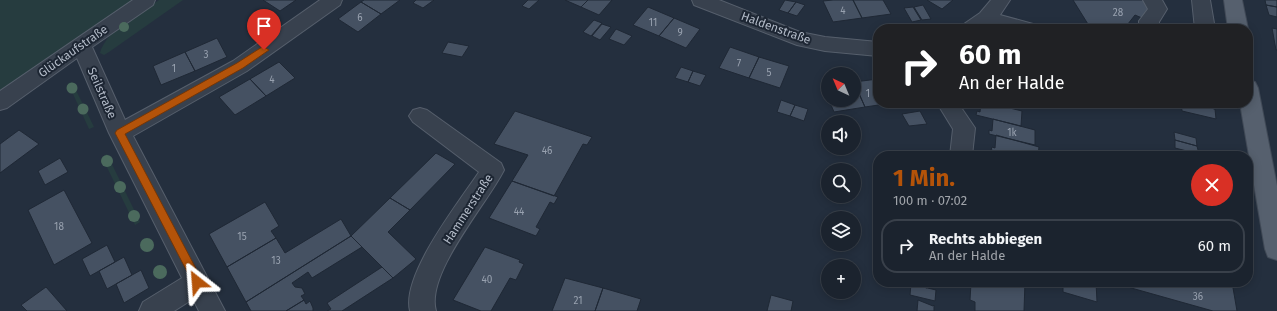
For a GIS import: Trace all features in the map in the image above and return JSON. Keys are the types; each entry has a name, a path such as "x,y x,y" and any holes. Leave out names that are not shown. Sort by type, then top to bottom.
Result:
{"main road":[{"path":"1233,0 1237,24"},
{"path":"1252,108 1277,249"}],"street":[{"path":"120,133 240,66 333,0"},
{"name":"Haldenstraße","path":"700,0 797,38 825,44 873,49"},
{"path":"978,24 987,18 1001,0"},
{"path":"1149,24 1149,22 1158,9 1152,0"},
{"path":"1201,0 1204,24"},
{"name":"Glückaufstraße","path":"0,102 138,3"},
{"path":"987,18 1008,24"},
{"name":"Seilstraße","path":"81,44 120,133 212,311"},
{"path":"950,108 964,128 962,151"},
{"name":"Hammerstraße","path":"420,116 493,170 437,255 425,282 421,304 423,311"},
{"path":"152,311 197,282"}],"green space":[{"path":"0,0 139,0 0,96"},
{"path":"159,0 183,0 109,52 104,55 100,53 103,45 116,30"},
{"path":"72,82 94,127 89,129 68,83"},
{"path":"107,154 140,222 135,225 102,157"}],"building":[{"path":"263,0 296,0 280,11"},
{"path":"364,0 400,0 381,14 361,2"},
{"path":"416,0 434,0 423,8 413,3"},
{"path":"528,0 539,0 529,9 522,6"},
{"path":"565,0 588,0 581,7"},
{"path":"588,0 612,0 599,15 581,7"},
{"path":"785,0 796,2 788,13 779,10"},
{"path":"853,0 862,18 833,22 823,1"},
{"path":"853,0 883,0 891,14 862,18"},
{"path":"927,0 953,0 942,9"},
{"path":"1073,0 1152,0 1149,21 1135,15 1128,24 1088,24"},
{"path":"1265,0 1277,0 1277,7 1266,5"},
{"path":"361,2 381,14 358,32 338,19"},
{"path":"796,2 805,5 797,16 788,13"},
{"path":"923,5 931,19 922,20 914,7"},
{"path":"1266,5 1277,7 1277,17 1269,15"},
{"path":"648,7 674,18 659,36 633,25"},
{"path":"913,7 921,20 912,22 904,8"},
{"path":"674,18 700,29 686,48 659,36"},
{"path":"594,20 602,23 591,36 583,32"},
{"path":"602,24 611,27 600,40 592,36"},
{"path":"1272,28 1277,29 1277,50 1276,50"},
{"path":"616,29 632,36 624,45 609,39"},
{"path":"217,38 227,57 195,71 185,52"},
{"path":"448,42 469,46 462,57 442,53"},
{"path":"730,47 759,57 749,78 719,68"},
{"path":"185,52 195,71 161,85 153,66"},
{"path":"759,57 789,66 780,88 749,78"},
{"path":"279,62 295,78 266,96 250,79"},
{"path":"681,67 693,71 688,82 675,78"},
{"path":"693,71 706,75 700,86 688,82"},
{"path":"250,79 266,96 235,115 219,97"},
{"path":"873,80 873,106 865,107 861,98 861,81"},
{"path":"861,98 865,107 834,112 832,107 861,107"},
{"path":"781,100 795,105 790,116 777,112"},
{"path":"795,105 808,109 804,121 790,116"},
{"path":"980,108 1010,108 1022,111 1021,126 976,115 977,111 980,112"},
{"path":"1182,108 1215,109 1216,119 1182,111"},
{"path":"515,111 592,137 587,145 583,144 554,196 512,181 528,155 494,144"},
{"path":"920,111 927,124 909,126 902,114"},
{"path":"993,119 1035,130 1035,145 989,134 989,130 992,131"},
{"path":"19,130 39,144 0,173 0,144"},
{"path":"1174,132 1196,138 1197,146 1175,140"},
{"path":"996,135 1039,147 1039,151 991,150 992,147 995,148"},
{"path":"1175,140 1197,146 1198,151 1187,151 1175,148"},
{"path":"436,153 455,164 410,210 390,198"},
{"path":"60,158 68,172 45,185 38,171"},
{"path":"512,181 558,197 554,204 550,202 536,227 540,229 536,236 489,218"},
{"path":"64,190 92,243 54,265 28,210"},
{"path":"390,198 410,210 388,232 416,259 393,278 351,236"},
{"path":"265,202 279,226 271,231 276,238 227,267 209,234"},
{"path":"341,219 351,236 246,302 227,267 276,238 285,253"},
{"path":"351,236 362,247 312,278 308,272 292,283 295,287 302,288 305,294 301,296 304,300 286,311 251,311 246,302"},
{"path":"107,245 115,262 90,276 82,259"},
{"path":"485,247 520,260 519,262 524,264 516,280 510,278 491,311 481,311 453,300"},
{"path":"124,257 132,275 107,289 99,271"},
{"path":"382,267 393,278 342,311 327,311 331,309 327,303"},
{"path":"141,270 149,288 124,303 116,284"},
{"path":"565,278 603,288 595,311 552,311"},
{"path":"46,287 67,311 27,311 21,305"},
{"path":"911,287 924,287 936,290 935,301 910,295"},
{"path":"971,287 1025,287 1024,311 975,311 975,302 970,300"},
{"path":"1063,287 1096,287 1097,302 1063,292"},
{"path":"1128,287 1233,287 1237,311 1213,311"},
{"path":"603,288 641,299 637,311 595,311"},
{"path":"771,295 793,301 791,311 767,311"},
{"path":"304,300 306,304 310,301 313,311 286,311"},
{"path":"918,300 933,306 934,305 934,311 917,311"}],"route":[{"path":"197,282 120,133 240,66 264,50"}]}
